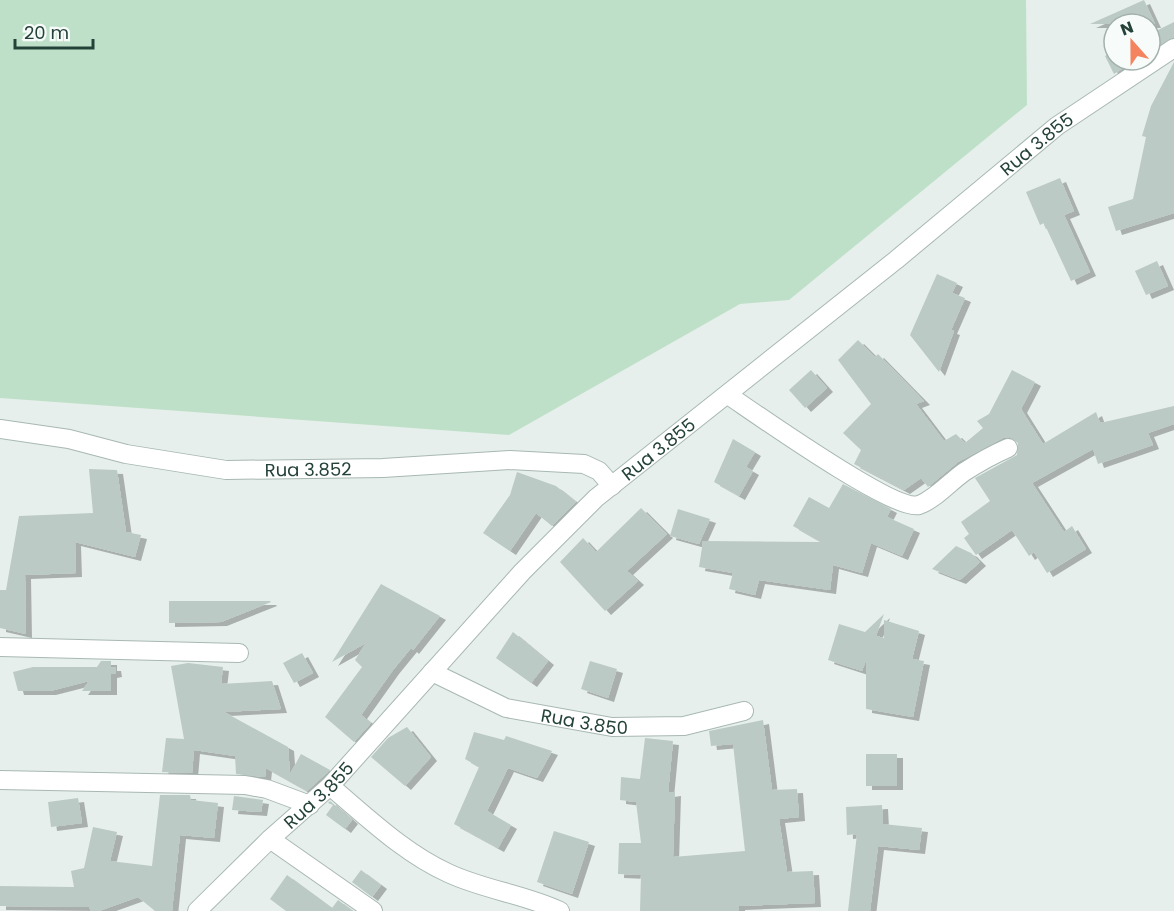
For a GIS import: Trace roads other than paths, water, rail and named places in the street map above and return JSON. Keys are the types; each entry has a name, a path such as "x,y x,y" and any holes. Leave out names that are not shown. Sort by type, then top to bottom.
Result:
{"street":[{"name":"Rua 3.855","path":"197,911 270,839 330,786 522,572 612,486 896,260 1057,126 1174,48"},
{"path":"728,395 858,481 912,505 924,502 964,472 1008,448"},
{"name":"Rua 3.852","path":"0,429 69,439 126,454 226,470 383,468 510,460 584,464 599,471 612,486"},
{"path":"0,647 239,653"},
{"name":"Rua 3.850","path":"432,672 507,708 612,727 684,726 744,711"},
{"path":"0,780 245,785 276,791 310,805"},
{"path":"330,786 420,860 450,874 543,903 560,911"},
{"path":"270,839 373,911"}]}
